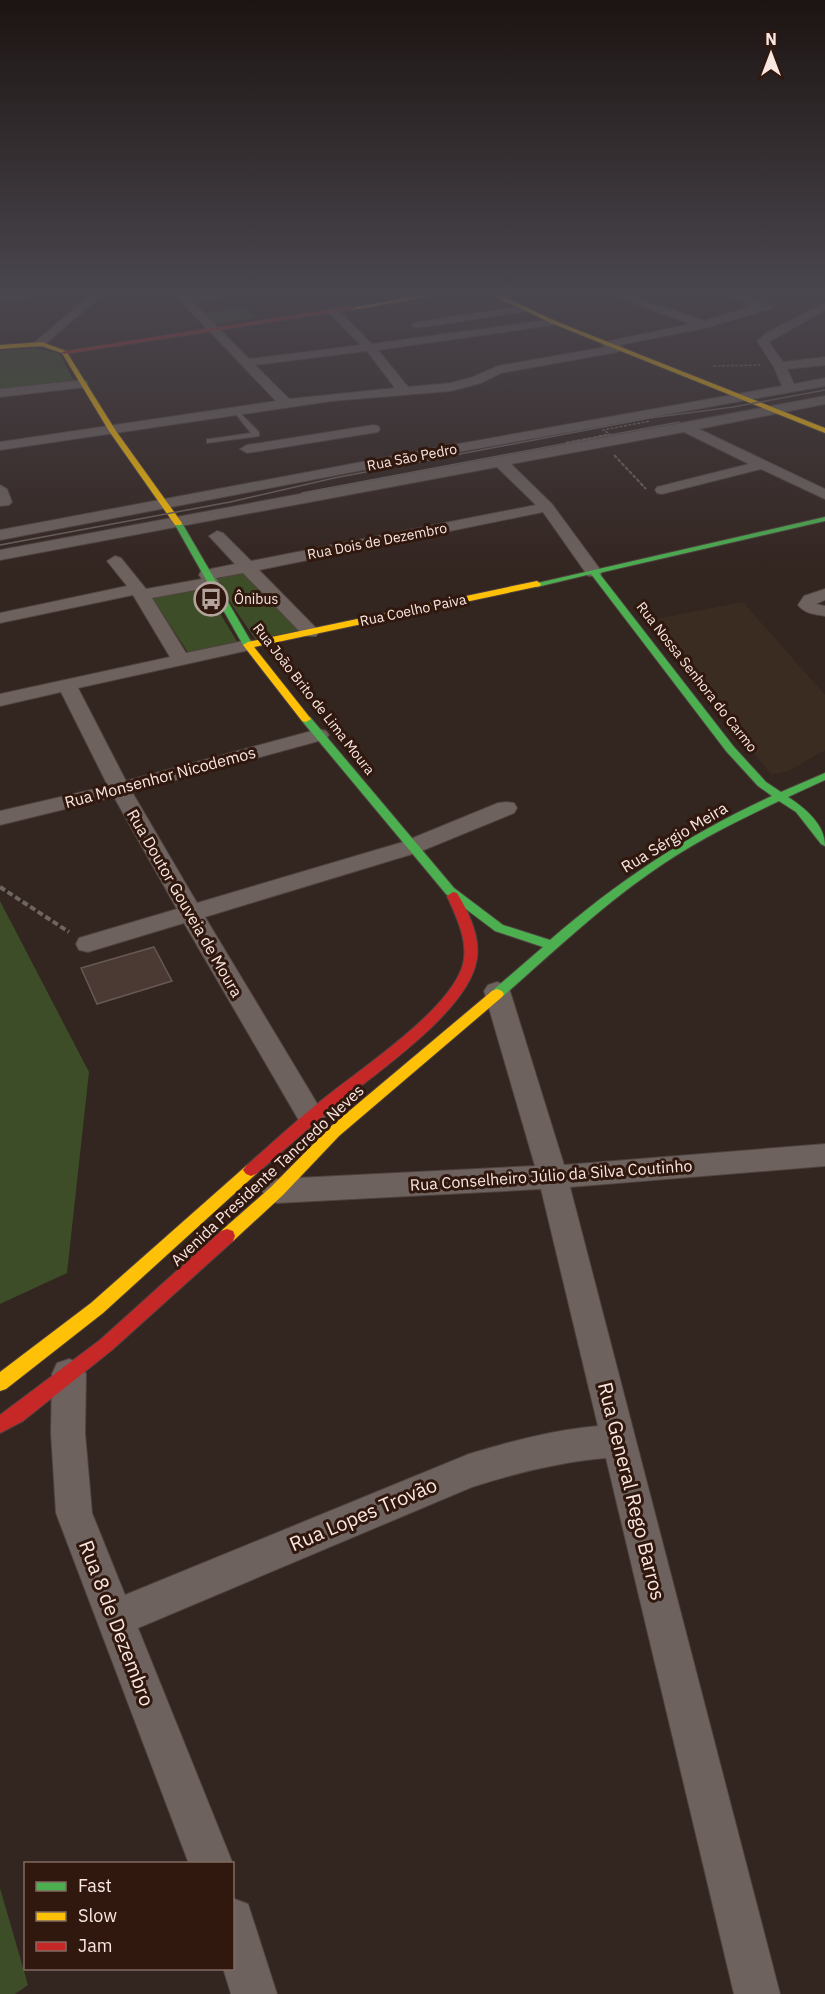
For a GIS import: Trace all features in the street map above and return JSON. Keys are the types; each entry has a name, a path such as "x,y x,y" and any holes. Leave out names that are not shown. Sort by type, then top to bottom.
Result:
{"street":[{"path":"0,393 45,388"},
{"name":"Rua João Brito de Lima Moura","path":"85,388 171,514 248,645 319,735 450,891"},
{"path":"268,388 319,436"},
{"path":"402,388 405,392"},
{"path":"0,446 355,394 441,388"},
{"path":"721,388 825,431"},
{"name":"Rua São Pedro","path":"0,555 171,514 789,388"},
{"name":"Rua São Pedro","path":"0,535 171,514 501,463 825,400"},
{"path":"686,428 825,495"},
{"path":"247,449 373,429"},
{"path":"501,463 547,507 594,572"},
{"path":"663,490 761,465"},
{"name":"Rua Dois de Dezembro","path":"0,618 209,579 249,567 547,507"},
{"name":"Rua Coelho Paiva","path":"0,700 594,572 825,519"},
{"path":"217,536 310,632"},
{"path":"115,561 140,592 181,660"},
{"name":"Rua Nossa Senhora do Carmo","path":"594,572 730,749 762,784 800,810 825,842"},
{"path":"825,594 810,600 807,605 813,609 825,611"},
{"name":"Rua Doutor Gouveia de Moura","path":"67,685 120,789 192,911 250,1017 311,1117"},
{"name":"Rua Monsenhor Nicodemos","path":"0,818 120,789 319,735"},
{"name":"Rua Sérgio Meira","path":"552,945 626,884 685,846 781,795 825,776"},
{"path":"88,944 411,847 506,808"},
{"path":"450,891 499,928 552,945"},
{"name":"Avenida Presidente Tancredo Neves","path":"0,1383 96,1309 311,1117 421,1026 456,990 468,970 470,936 450,891"},
{"name":"Avenida Presidente Tancredo Neves","path":"0,1425 17,1415 106,1346 277,1191 334,1132 552,945"},
{"name":"Rua General Rego Barros","path":"497,991 553,1177 757,1994"},
{"name":"Rua Conselheiro Júlio da Silva Coutinho","path":"277,1191 553,1177 825,1155"},
{"name":"Rua 8 de Dezembro","path":"69,1374 68,1433 74,1513 211,1862"},
{"name":"Rua Lopes Trovão","path":"115,1619 469,1471 530,1453 571,1445 619,1441"},
{"path":"234,1927 254,1994"}],"lane":[{"path":"210,441 256,434 237,412"}],"path":[{"path":"569,446 565,443 610,434 603,430 650,421"},
{"path":"604,443 645,489 663,490"},
{"path":"0,886 88,944"}],"shaded area":[{"path":"743,602 825,695 825,750 789,771 771,775 650,620"}],"green space":[{"path":"248,571 302,631 255,639 213,577"},
{"path":"201,582 238,643 189,654 148,592"},
{"path":"0,901 89,1072 67,1273 0,1304"},
{"path":"0,1888 28,1985 15,1994 0,1994"}],"building":[{"path":"154,947 172,981 97,1004 81,968"}],"tram line":[{"path":"0,545 230,502 334,478 650,418 733,407 825,390"},
{"path":"302,493 679,422"}],"traffic: fast":[{"path":"537,584 825,519"},
{"path":"178,523 248,645"},
{"path":"594,572 730,749 762,784 800,810 825,842"},
{"path":"306,719 450,891 499,928 552,945"},
{"path":"497,994 592,911 672,853 722,824 825,776"}],"traffic: slow":[{"path":"86,388 113,431 178,523"},
{"path":"718,388 825,431"},
{"path":"306,719 248,645 537,584"},
{"path":"227,1236 277,1191 334,1132 497,994"},
{"path":"0,1383 97,1308 251,1170"}],"traffic: jam":[{"path":"251,1170 327,1104 405,1042 444,1005 459,987 468,970 471,951 465,922 453,896"},
{"path":"0,1425 17,1415 106,1345 227,1236"}],"place":[{"name":"Ônibus","path":"211,599"}]}
